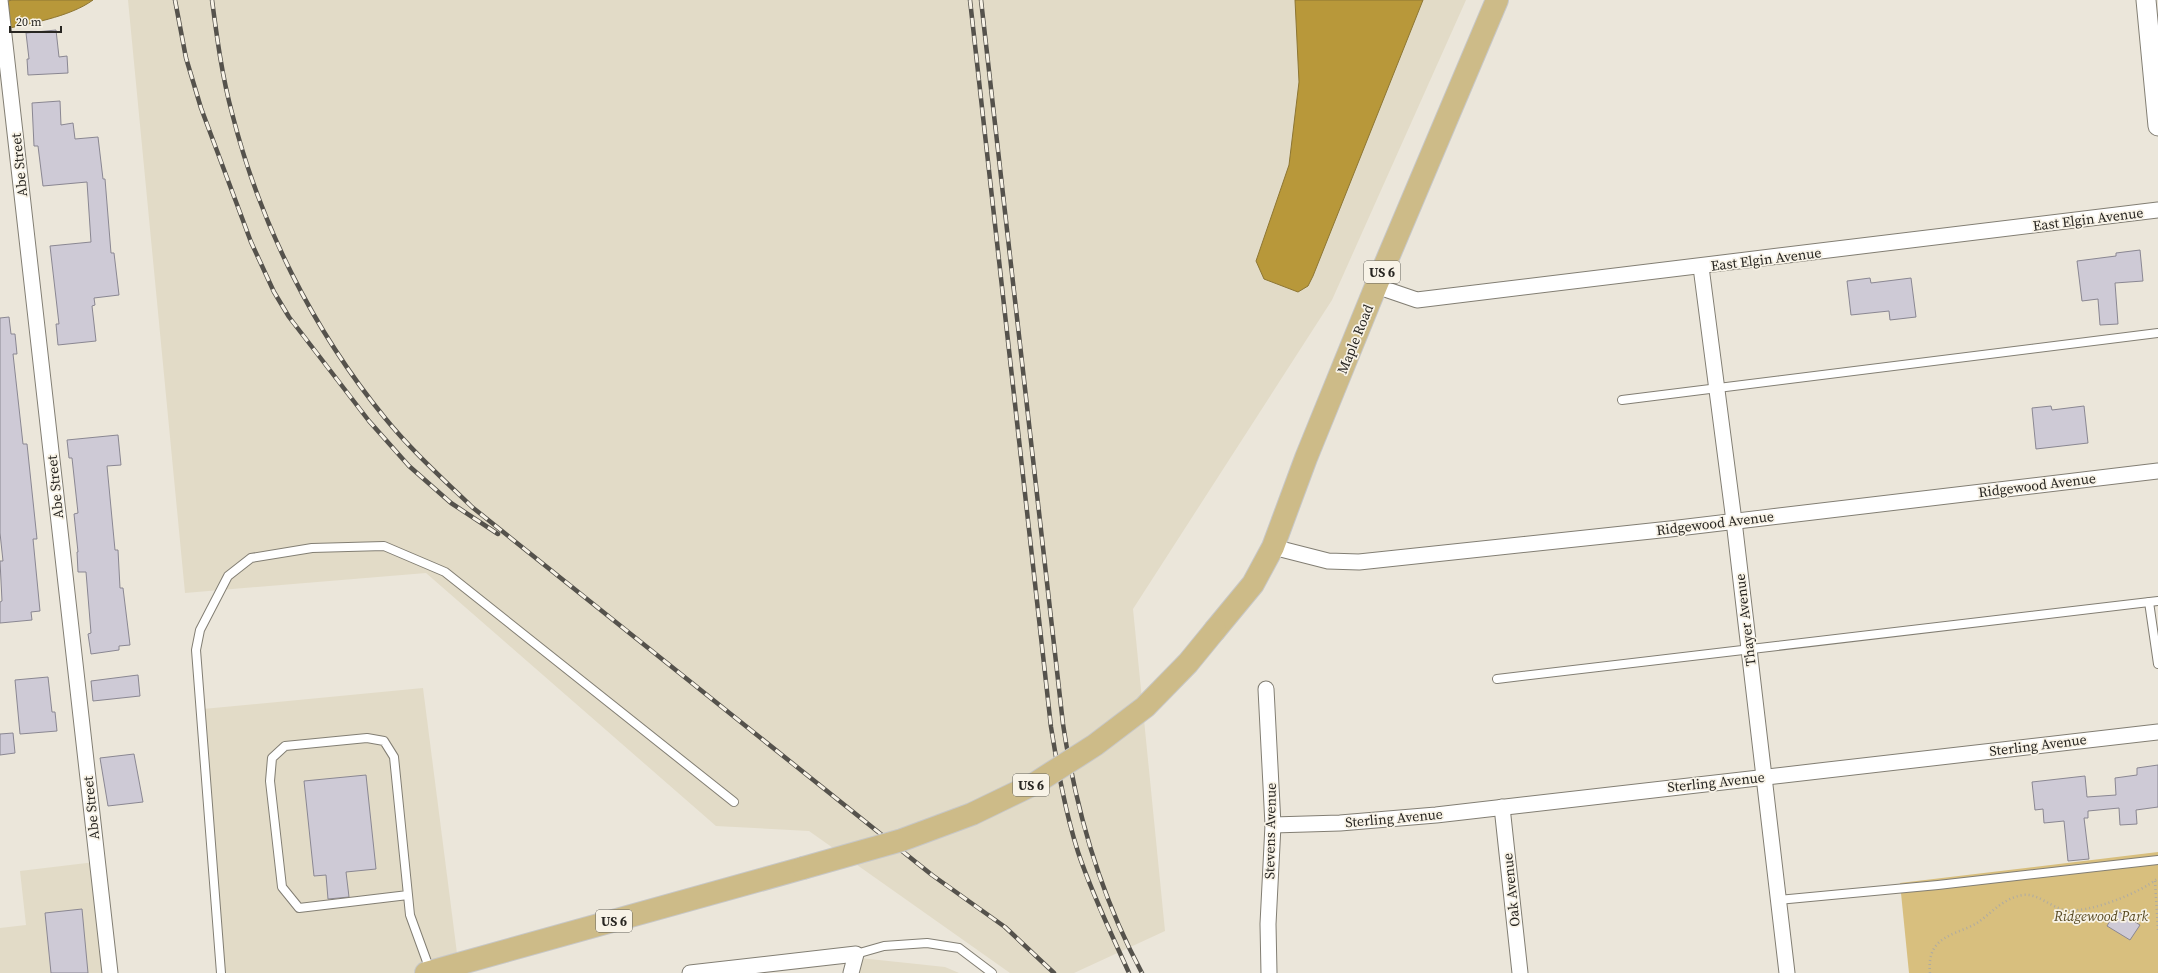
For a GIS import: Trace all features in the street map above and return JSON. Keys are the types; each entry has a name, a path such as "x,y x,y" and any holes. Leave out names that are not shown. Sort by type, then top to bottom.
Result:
{"main road":[{"name":"Maple Road","path":"1273,547 1306,458 1376,286 1497,0"},
{"name":"US 6","path":"428,972 803,868 909,837 972,814 1034,784 1095,745 1145,707 1188,663 1253,584 1273,547"}],"street":[{"name":"Abe Street","path":"0,0 110,973"},
{"path":"2146,0 2154,50 2158,126"},
{"name":"East Elgin Avenue","path":"1376,286 1417,300 1701,267 2158,210"},
{"name":"Thayer Avenue","path":"1701,267 1734,521 1787,973"},
{"name":"Ridgewood Avenue","path":"1273,547 1328,561 1359,562 1734,521 2158,471"},
{"name":"Stevens Avenue","path":"1266,689 1273,825 1268,924 1269,973"},
{"name":"Sterling Avenue","path":"1273,825 1340,823 1502,806 2158,732"},
{"name":"Oak Avenue","path":"1502,806 1520,973"},
{"path":"690,973 856,954 851,973"}],"lane":[{"path":"1622,400 2158,333"},
{"path":"222,973 196,650 200,630 228,576 251,558 312,548 384,546 445,572 734,802"},
{"path":"1497,679 2158,601"},
{"path":"2149,602 2158,664"},
{"path":"408,895 299,908 282,887 270,781 272,758 285,746 367,738 384,741 394,758 408,895 410,915 428,972"},
{"path":"1778,900 1923,887 2158,860"},
{"path":"856,954 884,946 928,943 959,948 992,973"}],"path":[{"path":"2157,879 2158,930"},
{"path":"1930,973 1931,955 1935,946 1946,938 1976,924 2008,899 2024,894 2033,895 2065,910 2088,907 2114,901 2145,889 2157,879"}],"shaded area":[{"path":"12,0 93,0 84,6 61,15 0,30 0,3"},
{"path":"128,0 1466,0 1332,300 1133,609 1165,931 1074,973 1010,973 809,831 716,826 426,573 185,593"},
{"path":"1295,0 1423,0 1313,276 1308,286 1298,292 1264,279 1256,261 1289,165 1299,82"},
{"path":"423,688 458,961 414,973 223,973 203,709"},
{"path":"95,862 108,973 0,973 0,928 26,925 20,871"},
{"path":"860,958 945,967 959,973 856,973"}],"green space":[{"name":"Ridgewood Park","path":"2158,852 2158,973 1909,973 1900,883"}],"building":[{"path":"56,30 59,57 67,56 68,73 28,75 27,59 29,59 26,33"},
{"path":"60,101 61,125 73,123 75,139 98,137 103,179 105,179 111,253 114,253 119,295 94,298 95,305 92,306 96,341 58,345 56,324 59,324 50,246 91,242 87,182 43,186 38,146 34,146 32,103"},
{"path":"2140,250 2143,281 2115,283 2118,324 2100,325 2098,299 2082,301 2077,261 2116,256 2116,253"},
{"path":"1870,278 1871,283 1911,278 1916,317 1890,320 1889,311 1851,315 1847,281"},
{"path":"9,317 11,334 15,334 17,354 13,354 23,444 27,444 37,539 33,539 40,611 31,612 32,620 0,623 0,602 2,601 0,561 3,561 0,533 0,318"},
{"path":"2051,406 2052,410 2084,406 2088,443 2036,449 2032,408"},
{"path":"118,435 121,465 107,466 115,550 118,550 120,588 123,588 130,645 119,646 119,650 91,654 88,634 91,633 86,572 78,572 78,552 74,514 78,513 72,458 69,458 67,440"},
{"path":"138,675 140,696 93,701 91,681"},
{"path":"48,677 52,712 55,712 57,731 20,734 15,680"},
{"path":"13,733 15,753 0,755 0,734"},
{"path":"134,754 143,802 108,806 100,758"},
{"path":"2158,765 2158,807 2136,810 2137,824 2120,825 2119,808 2088,811 2088,818 2084,818 2089,859 2068,861 2064,821 2044,823 2043,809 2035,810 2032,782 2085,776 2087,797 2116,795 2115,778 2137,775 2137,768"},
{"path":"366,775 376,869 346,872 349,897 328,899 326,875 314,876 304,781"},
{"path":"82,909 88,973 51,973 45,913"},
{"path":"2116,910 2140,925 2130,940 2107,926"}],"railway":[{"path":"175,0 186,58 201,108 251,242 274,292 289,317 369,421 409,466 451,503 498,534"},
{"path":"212,0 228,99 244,154 274,235 312,312 359,384 395,430 427,464 472,507 932,875 1005,927 1054,973"},
{"path":"970,0 1051,727 1059,775 1073,837 1083,868 1129,973"},
{"path":"981,0 1063,724 1068,756 1083,820 1102,883 1127,943 1142,973"}]}
